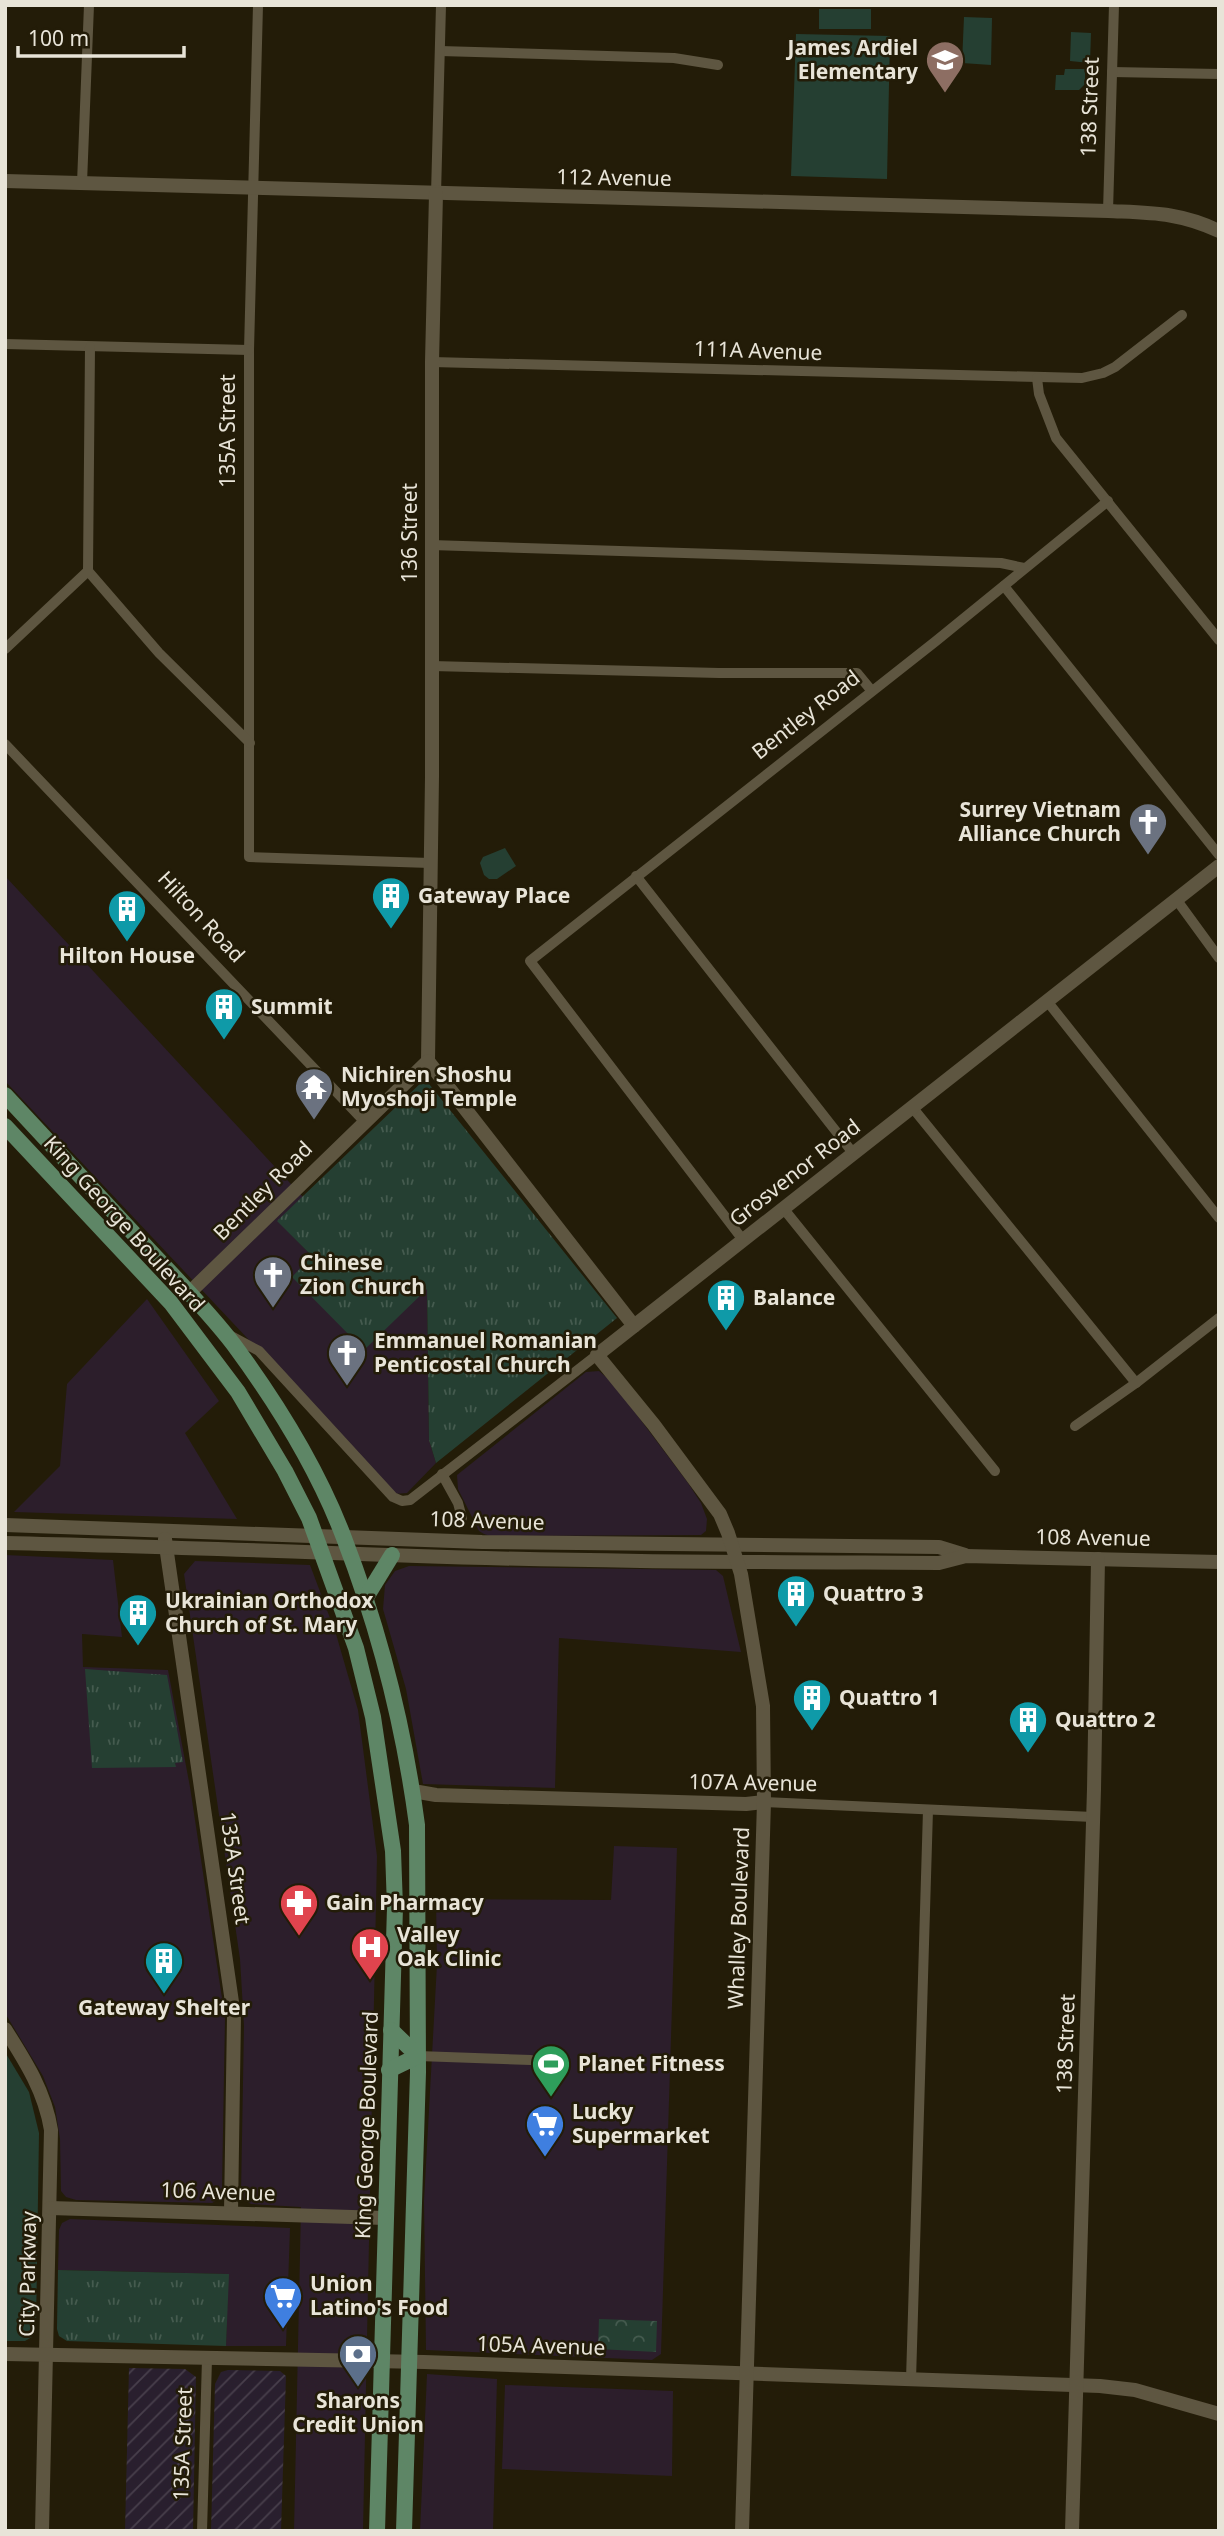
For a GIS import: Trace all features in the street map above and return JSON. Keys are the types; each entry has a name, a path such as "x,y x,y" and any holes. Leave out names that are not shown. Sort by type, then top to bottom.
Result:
{"main road":[{"name":"King George Boulevard","path":"5,1095 189,1293 233,1344 279,1412 306,1457 344,1536 396,1710 413,1791 419,1896 418,2056 404,2531"},
{"name":"King George Boulevard","path":"5,1126 179,1313 244,1403 285,1471 317,1536 356,1648 373,1717 389,1817 395,1907 377,2531"},
{"path":"365,1599 392,1555"},
{"path":"390,2070 418,2056 391,2030"}],"street":[{"path":"82,183 89,5"},
{"name":"135A Street","path":"258,5 249,350 250,857 430,863"},
{"name":"136 Street","path":"428,1061 432,362 441,5"},
{"name":"138 Street","path":"1108,211 1114,5"},
{"path":"440,51 674,58 718,65"},
{"path":"1112,72 1219,74"},
{"name":"112 Avenue","path":"5,181 1108,211 1170,214 1200,222 1219,231"},
{"name":"111A Avenue","path":"432,362 1082,378 1103,373 1115,366 1182,315"},
{"path":"5,344 249,350"},
{"path":"90,347 88,571 159,653 250,743"},
{"path":"1037,378 1038,394 1056,438 1219,640"},
{"name":"Bentley Road","path":"744,1240 530,961 1108,501"},
{"path":"431,545 1001,563 1024,568"},
{"path":"5,649 88,571"},
{"path":"1004,586 1219,855"},
{"path":"432,666 719,673 857,673 871,690"},
{"name":"Hilton Road","path":"5,744 364,1121"},
{"name":"Grosvenor Road","path":"393,1497 402,1501 410,1500 1219,866"},
{"path":"636,876 853,1153"},
{"path":"1176,899 1219,958"},
{"path":"1047,1001 1219,1217"},
{"path":"428,1061 634,1326"},
{"name":"Bentley Road","path":"189,1293 428,1061"},
{"path":"912,1107 1136,1382"},
{"path":"783,1208 995,1471"},
{"path":"1075,1426 1219,1318"},
{"name":"King George Boulevard","path":"220,1330 259,1350 393,1497"},
{"name":"Whalley Boulevard","path":"597,1354 720,1514 738,1562 762,1706 764,1802 742,2531"},
{"path":"442,1474 458,1503 462,1518"},
{"name":"108 Avenue","path":"5,1525 482,1542 939,1547 966,1556"},
{"name":"135A Street","path":"164,1531 234,2016 231,2213"},
{"name":"108 Avenue","path":"5,1543 738,1562 939,1563 966,1556 1219,1562"},
{"name":"138 Street","path":"1072,2531 1098,1559"},
{"name":"107A Avenue","path":"413,1791 436,1795 750,1805 764,1802 1093,1817"},
{"path":"911,2380 928,1810"},
{"name":"City Parkway","path":"5,2029 33,2074 46,2106 52,2146 42,2531"},
{"path":"418,2056 531,2060"},
{"name":"106 Avenue","path":"50,2208 385,2218"},
{"name":"105A Avenue","path":"5,2354 408,2362 1076,2385 1135,2390 1219,2414"},
{"name":"135A Street","path":"202,2531 207,2359"}],"shaded area":[{"path":"5,876 303,1197 278,1221 312,1256 364,1349 427,1288 429,1440 436,1463 407,1493 394,1494 5,1081"},
{"path":"147,1299 219,1401 185,1433 237,1519 14,1512 60,1466 67,1384"},
{"path":"599,1371 613,1383 688,1483 701,1503 707,1519 706,1531 701,1535 490,1536 479,1531 458,1489 457,1475 586,1372"},
{"path":"5,1555 113,1560 122,1637 82,1634 83,1667 168,1670 190,1787 225,2018 222,2190 219,2199 212,2203 76,2200 66,2197 61,2191 60,2139 55,2107 43,2076 5,2013"},
{"path":"195,1561 310,1565 336,1634 358,1710 377,1856 363,2531 294,2531 301,2207 251,2204 244,2200 241,2193 244,2026 240,1959 184,1574"},
{"path":"409,1566 716,1570 723,1576 741,1652 559,1638 555,1788 423,1784 406,1689 383,1609 385,1585 395,1571"},
{"path":"614,1846 677,1848 661,2354 652,2360 426,2350 424,2201 437,1964 436,1899 611,1900"},
{"path":"70,2219 290,2228 286,2346 226,2346 228,2274 58,2270 59,2230 62,2223"},
{"path":"129,2368 185,2369 196,2377 193,2531 125,2531"},
{"path":"280,2371 286,2376 281,2531 211,2531 215,2384 221,2372"},
{"path":"427,2374 497,2379 493,2531 420,2531"},
{"path":"505,2385 673,2391 672,2476 502,2469"}],"green space":[{"path":"819,9 871,9 871,29 819,29"},
{"path":"964,17 992,18 991,65 962,63"},
{"path":"1071,32 1091,33 1090,63 1070,61"},
{"path":"796,34 890,36 887,179 791,176"},
{"path":"1065,69 1085,69 1085,84 1079,90 1055,90 1056,75 1064,75"},
{"path":"505,848 516,866 497,879 489,879 484,875 480,863 483,857"},
{"path":"425,1079 617,1318 436,1463 429,1440 427,1289 364,1350 292,1277 312,1256 277,1221"},
{"path":"85,1669 167,1675 183,1762 175,1763 176,1767 92,1768"},
{"path":"5,2052 29,2092 39,2133 36,2327 32,2337 25,2341 5,2341"},
{"path":"58,2270 229,2274 226,2346 67,2341 59,2336 57,2329"},
{"path":"599,2319 657,2321 656,2352 598,2349"}],"place":[{"name":"James Ardiel Elementary","path":"945,94"},
{"name":"Surrey Vietnam Alliance Church","path":"1148,856"},
{"name":"Gateway Place","path":"391,930"},
{"name":"Hilton House","path":"127,943"},
{"name":"Summit","path":"224,1041"},
{"name":"Nichiren Shoshu Myoshoji Temple","path":"314,1121"},
{"name":"Chinese Zion Church","path":"273,1309"},
{"name":"Balance","path":"726,1332"},
{"name":"Emmanuel Romanian Penticostal Church","path":"347,1387"},
{"name":"Quattro 3","path":"796,1628"},
{"name":"Ukrainian Orthodox Church of St. Mary","path":"138,1647"},
{"name":"Quattro 1","path":"812,1732"},
{"name":"Quattro 2","path":"1028,1754"},
{"name":"Gain Pharmacy","path":"299,1937"},
{"name":"Valley Oak Clinic","path":"370,1981"},
{"name":"Gateway Shelter","path":"164,1995"},
{"name":"Planet Fitness","path":"551,2098"},
{"name":"Lucky Supermarket","path":"545,2158"},
{"name":"Union Latino's Food","path":"283,2330"},
{"name":"Sharons Credit Union","path":"358,2388"}]}
